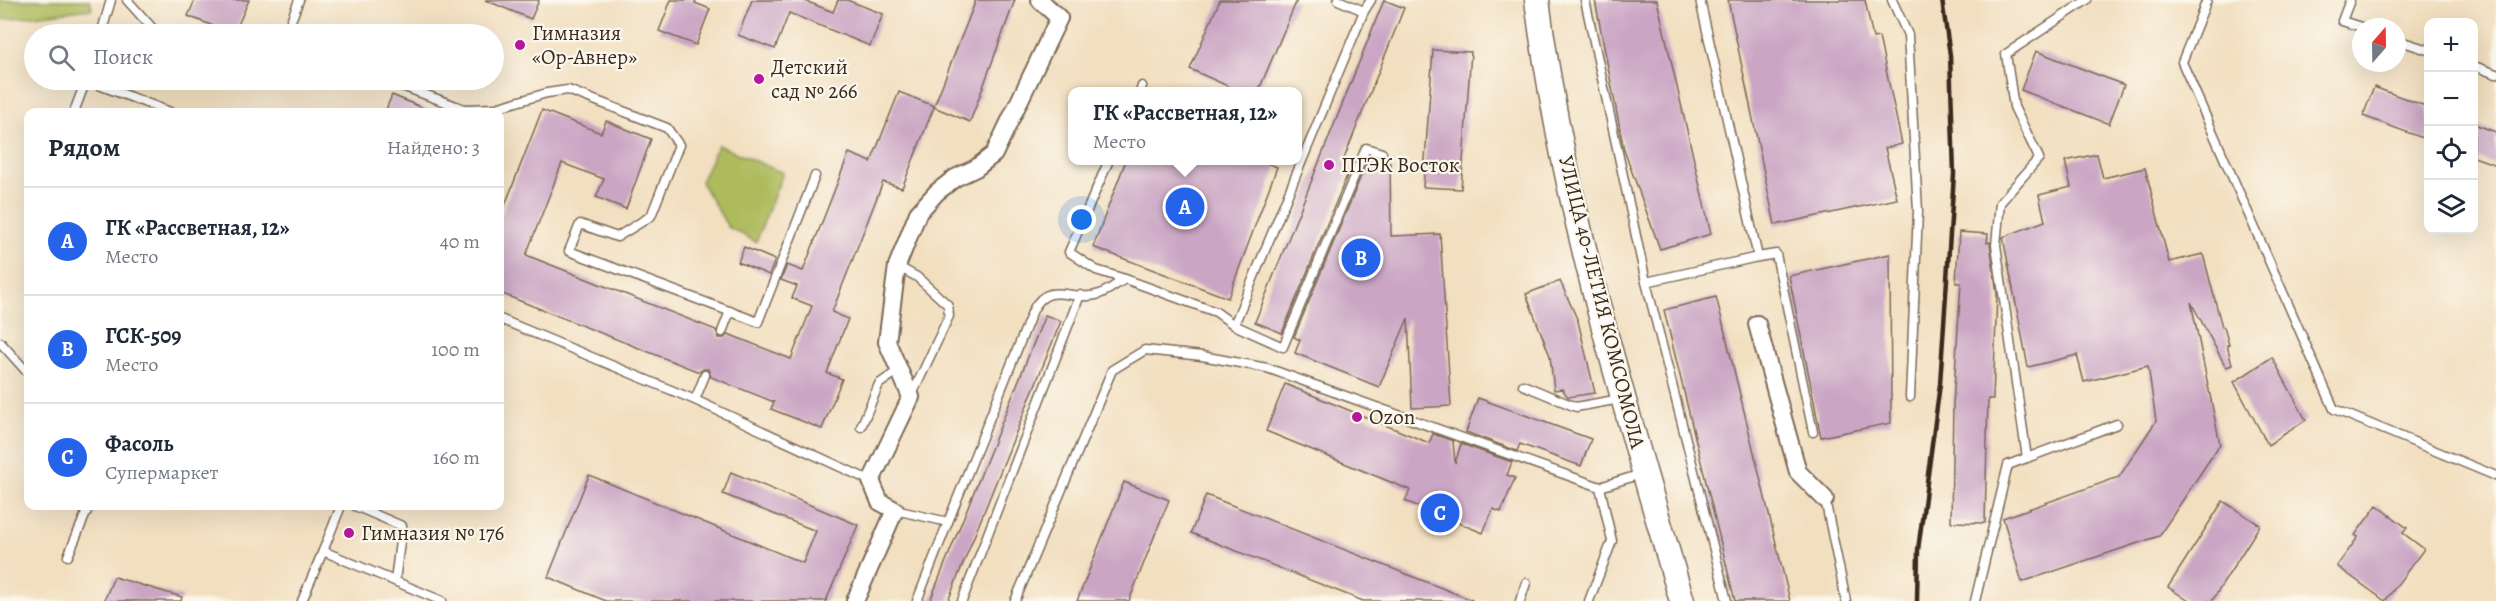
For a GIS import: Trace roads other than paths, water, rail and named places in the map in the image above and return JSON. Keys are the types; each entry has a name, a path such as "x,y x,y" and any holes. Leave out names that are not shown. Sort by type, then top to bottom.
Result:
{"main road":[{"name":"УЛИЦА 40-ЛЕТИЯ КОМСОМОЛА","path":"1537,0 1577,219 1624,398 1682,601"}],"street":[{"path":"855,601 895,510 880,502 871,481 911,397 887,342 897,266 918,213 937,192 955,178 976,168 994,154 1059,18 1040,0"},
{"path":"1757,324 1798,472 1825,499"}],"lane":[{"path":"104,24 111,0"},
{"path":"127,0 149,24"},
{"path":"290,24 299,0"},
{"path":"1338,0 1364,11"},
{"path":"1302,161 1364,11 1371,0"},
{"path":"1585,0 1646,282 1727,601"},
{"path":"1700,0 1758,257"},
{"path":"1892,0 1908,35 1918,211 1910,397"},
{"path":"2027,458 1996,245 2000,203 2039,158 2014,107 2006,54 2088,0"},
{"path":"2207,0 2182,62 2334,409 2496,476"},
{"path":"2350,0 2342,21 2352,24"},
{"path":"2406,43 2424,49"},
{"path":"2478,67 2496,74"},
{"path":"76,108 82,90"},
{"path":"112,90 160,108"},
{"path":"413,90 456,108"},
{"path":"496,108 547,93 568,90 667,128 679,145 651,216 617,237 580,224 569,251 758,322 815,176"},
{"path":"1107,165 1069,252 1096,270 1216,312 1234,326 1283,347 1366,148 1382,153"},
{"path":"1234,326 1300,165"},
{"path":"1646,282 1776,254 1813,432"},
{"path":"897,266 917,277 948,305 949,316 911,397"},
{"path":"917,601 1034,306 1042,297 1056,292 1096,295 1125,279"},
{"path":"962,601 1080,295"},
{"path":"722,332 730,311"},
{"path":"504,321 695,400 871,481"},
{"path":"0,342 24,369"},
{"path":"1015,601 1112,370 1145,350 1202,356 1267,368 1600,487 1645,473"},
{"path":"861,427 879,384 900,369"},
{"path":"695,400 705,375"},
{"path":"1523,385 1576,407 1624,398"},
{"path":"1975,601 2008,465 2117,424"},
{"path":"1589,601 1612,541 1600,487"},
{"path":"1825,499 1846,601"},
{"path":"68,556 87,510"},
{"path":"302,601 339,510"},
{"path":"364,510 402,526 395,581"},
{"path":"895,510 948,522"},
{"path":"323,550 442,601"},
{"path":"1520,601 1526,583"}],"railway":[{"path":"1917,601 1918,550 1940,384 1954,174 1950,55 1942,0"}],"place":[{"name":"Гимназия «Ор-Авнер»","path":"520,45"},
{"name":"Детский сад № 266","path":"759,79"},
{"name":"ПГЭК Восток","path":"1329,165"},
{"name":"ГК «Рассветная, 12»","path":"1185,207"},
{"name":"ГСК-509","path":"1361,258"},
{"name":"Ozon","path":"1357,417"},
{"name":"Фасоль","path":"1440,513"},
{"name":"Гимназия № 176","path":"349,533"}]}
